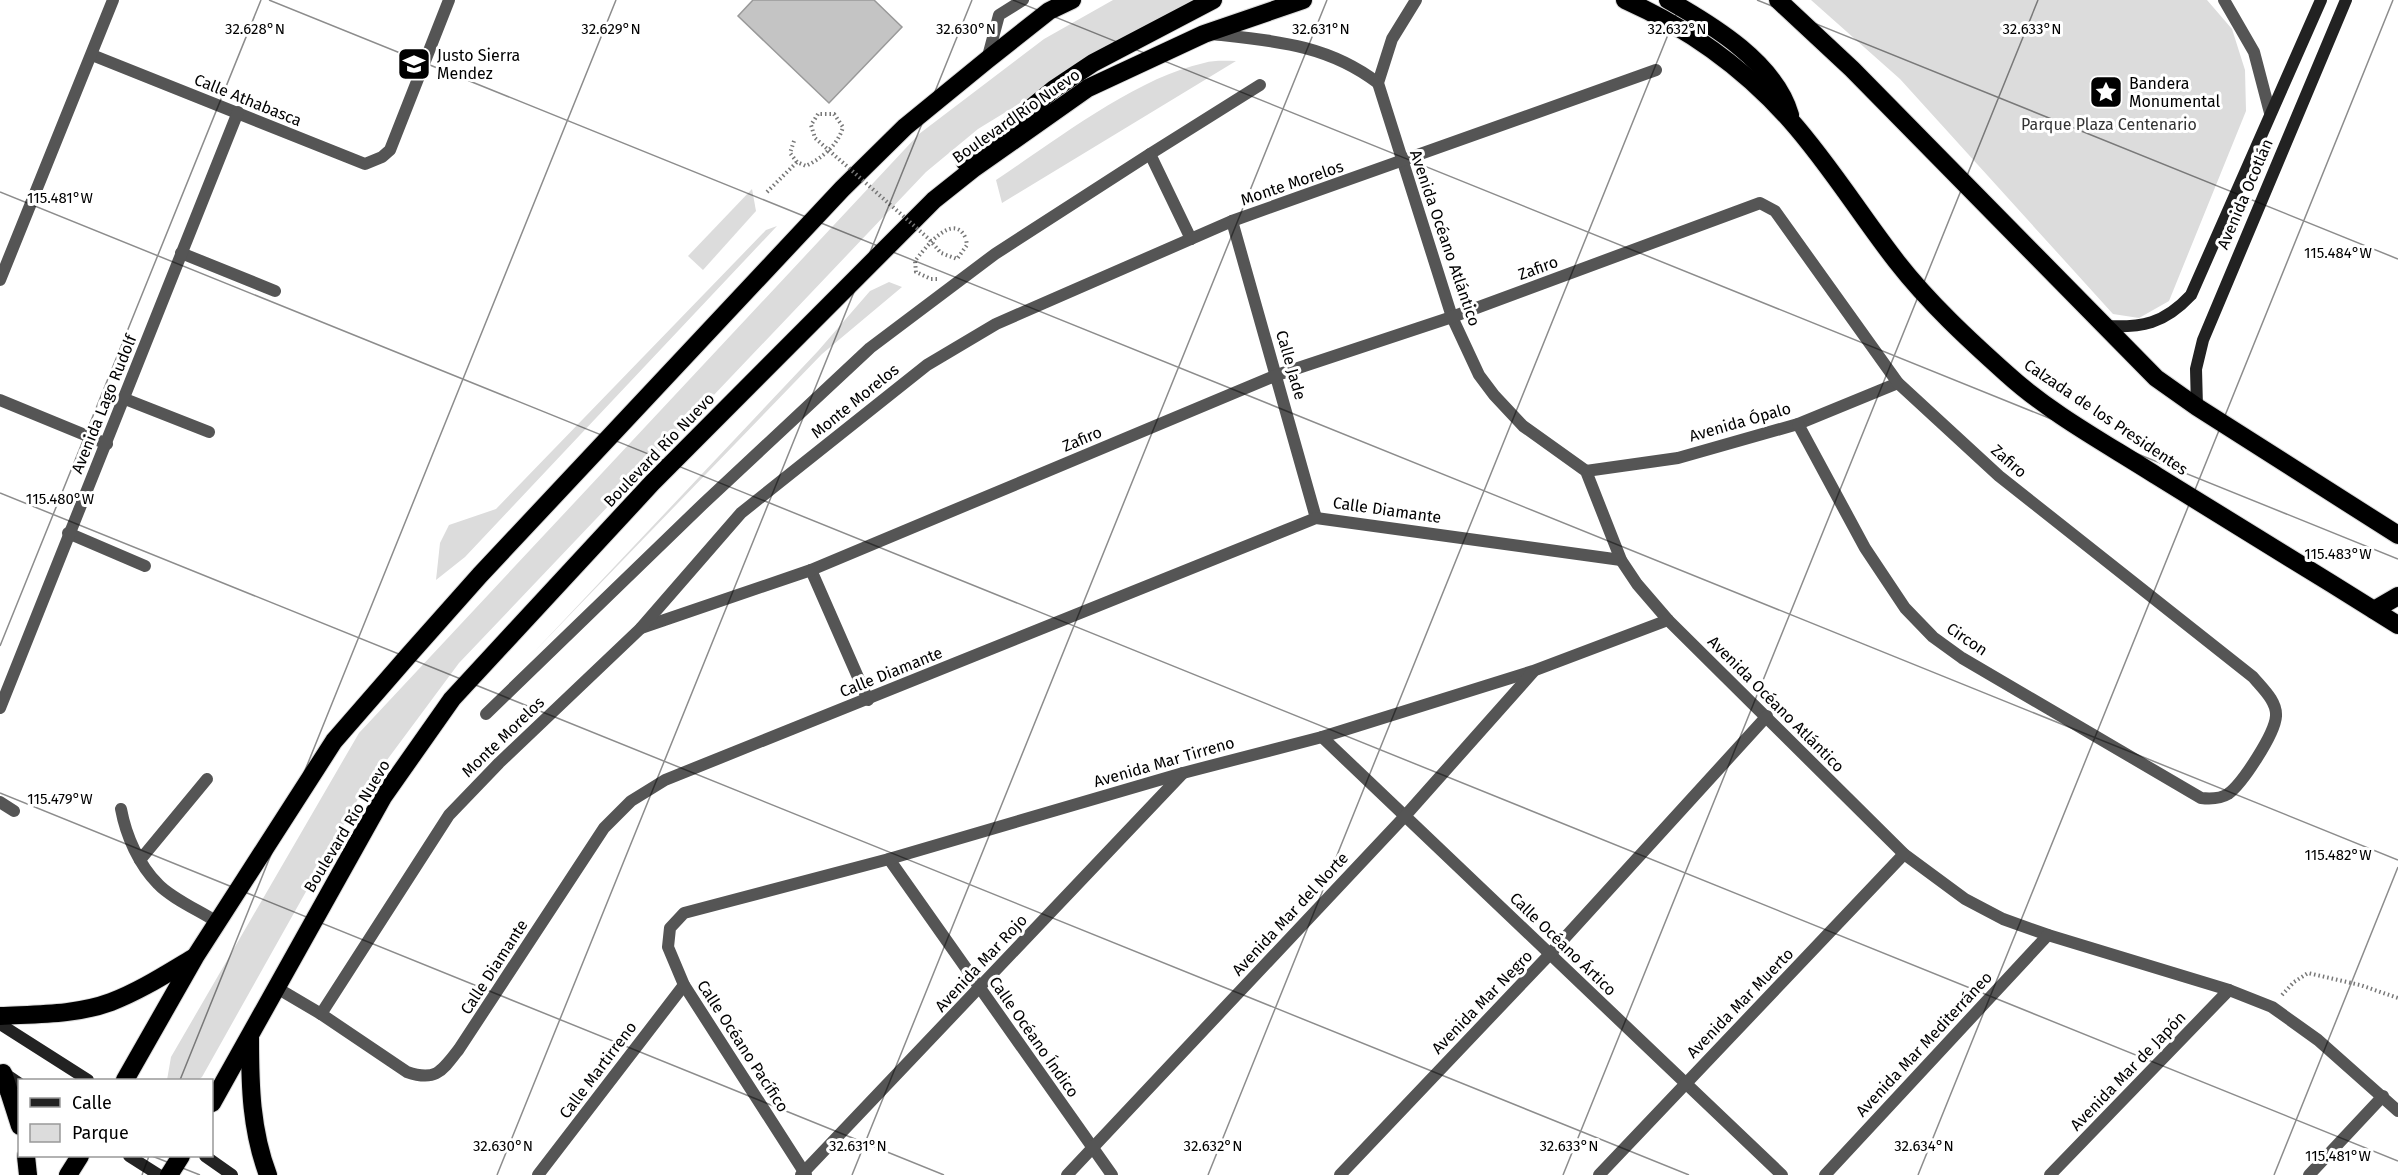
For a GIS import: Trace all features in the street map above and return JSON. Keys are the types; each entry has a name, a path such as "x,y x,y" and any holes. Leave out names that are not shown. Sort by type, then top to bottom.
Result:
{"highway":[{"path":"126,1079 195,957 334,741 480,574 842,189 905,127 1049,11 1070,0"},
{"path":"934,200 959,166 1064,82 1093,63 1213,0"},
{"name":"Boulevard Río Nuevo","path":"213,1101 383,797 452,699 652,483 934,200 973,169 1088,88 1204,34 1303,0"},
{"name":"Calzada de los Presidentes","path":"1625,0 1653,12 1724,58 1763,91 1792,122 1898,264 1943,313 2009,376 2070,420 2398,625"},
{"path":"1668,0 1716,31 1754,61 1785,97 1792,122"},
{"path":"1778,0 1852,69 2156,378 2197,407 2398,535"},
{"path":"2374,610 2398,596"},
{"path":"0,1016 75,1011 109,1002 146,986 195,957"},
{"path":"250,1038 255,1138 268,1175"},
{"path":"2,1072 18,1120"},
{"path":"26,1157 28,1175"},
{"path":"68,1175 79,1157"},
{"path":"169,1175 180,1157"}],"main road":[{"name":"Avenida Ocotlán","path":"2104,327 2134,328 2161,320 2176,310 2190,295 2321,0"},
{"name":"Avenida Ocotlán","path":"2197,407 2196,369 2203,340 2346,0"},
{"path":"0,1024 86,1079"},
{"path":"2,1072 18,1083"},
{"path":"132,1157 159,1175"},
{"path":"208,1157 232,1175"}],"street":[{"path":"0,280 113,0"},
{"name":"Calle Athabasca","path":"92,55 365,164 382,157 390,150 449,0"},
{"path":"987,60 999,15 1023,0"},
{"path":"1204,34 1285,42 1333,56 1357,67 1378,83 1392,39 1416,0"},
{"path":"2224,0 2254,52 2270,113"},
{"name":"Monte Morelos","path":"321,1014 449,815 499,763 642,628 741,513 927,365 996,324 1232,221 1656,70"},
{"name":"Avenida Océano Atlántico","path":"1378,83 1452,317 1479,375 1523,426 1586,471 1621,560 1637,584 1668,620 1904,854 1965,900 2003,919 2048,935 2229,990 2272,1007 2318,1040 2398,1111"},
{"path":"486,714 703,504 870,348 995,254 1260,85"},
{"name":"Avenida Lago Rudolf","path":"0,708 68,534 126,399 181,253 238,112"},
{"path":"1149,154 1191,239"},
{"name":"Zafiro","path":"642,628 811,570 1277,375 1452,317 1761,203 1775,211 1898,383 1999,476 2253,677 2272,702 2276,716 2271,734 2239,783 2227,795 2214,799 2201,798"},
{"name":"Calle Jade","path":"1232,221 1316,518"},
{"path":"181,253 275,291"},
{"name":"Avenida Ópalo","path":"1586,471 1678,458 1798,424 1898,383"},
{"path":"126,399 209,432"},
{"path":"0,400 107,444"},
{"name":"Circon","path":"1798,424 1865,548 1905,608 1933,637 1962,658 2201,798"},
{"name":"Calle Diamante","path":"321,1014 406,1072 423,1078 436,1074 459,1049 604,828 631,801 665,780 1316,518 1621,560"},
{"path":"68,534 145,566"},
{"path":"811,570 868,700"},
{"name":"Avenida Mar Tirreno","path":"670,928 684,913 889,859 1183,773 1322,737 1533,671 1668,620"},
{"name":"Avenida Mar del Norte","path":"1066,1175 1405,816 1533,671"},
{"name":"Avenida Mar Negro","path":"1340,1175 1550,954 1767,716"},
{"name":"Calle Océano Ártico","path":"1322,737 1782,1175"},
{"name":"Avenida Mar Rojo","path":"804,1174 1183,773"},
{"path":"140,860 207,779"},
{"path":"0,802 14,812"},
{"path":"121,809 124,825 140,860 158,885 217,922"},
{"name":"Avenida Mar Muerto","path":"1599,1175 1904,854"},
{"name":"Calle Océano Índico","path":"889,859 1112,1175"},
{"name":"Calle Océano Pacífico","path":"670,928 668,947 684,985 804,1174"},
{"name":"Avenida Mar Mediterráneo","path":"1824,1175 2048,935"},
{"name":"Calle Martirreno","path":"538,1175 684,985"},
{"path":"277,988 321,1014"},
{"name":"Avenida Mar de Japón","path":"2050,1175 2229,990"},
{"path":"2309,1175 2383,1096"}],"path":[{"path":"794,141 790,153 797,162 806,166 820,159 841,136 843,127 834,114 818,114 811,125 815,138 929,239 941,253 957,259 967,245 963,232 955,228 946,229 915,261 916,272 931,279 965,278"},
{"path":"767,192 797,162"},
{"path":"2272,1007 2294,982 2308,973 2360,985 2398,998"}],"green space":[{"path":"1113,0 1219,0 1108,49 978,129 926,172 459,663 358,799 202,1077 199,1079 167,1079 171,1057 359,733 919,134 1044,39"},
{"name":"Parque Plaza Centenario","path":"1811,0 2207,0 2232,29 2245,70 2246,111 2169,301 2139,318 2113,314 1900,79"},
{"path":"1236,61 1002,203 996,180 1096,112 1151,82 1178,71 1208,62"},
{"path":"752,189 756,211 703,270 688,256"},
{"path":"777,226 465,557 436,580 440,543 449,525 496,509 766,230"},
{"path":"889,282 902,287 822,354 533,653 818,351 870,291"}],"building":[{"path":"753,0 874,0 902,27 829,103 738,16"}],"place":[{"name":"Justo Sierra Mendez","path":"414,64"},
{"name":"Bandera Monumental","path":"2106,92"}]}
